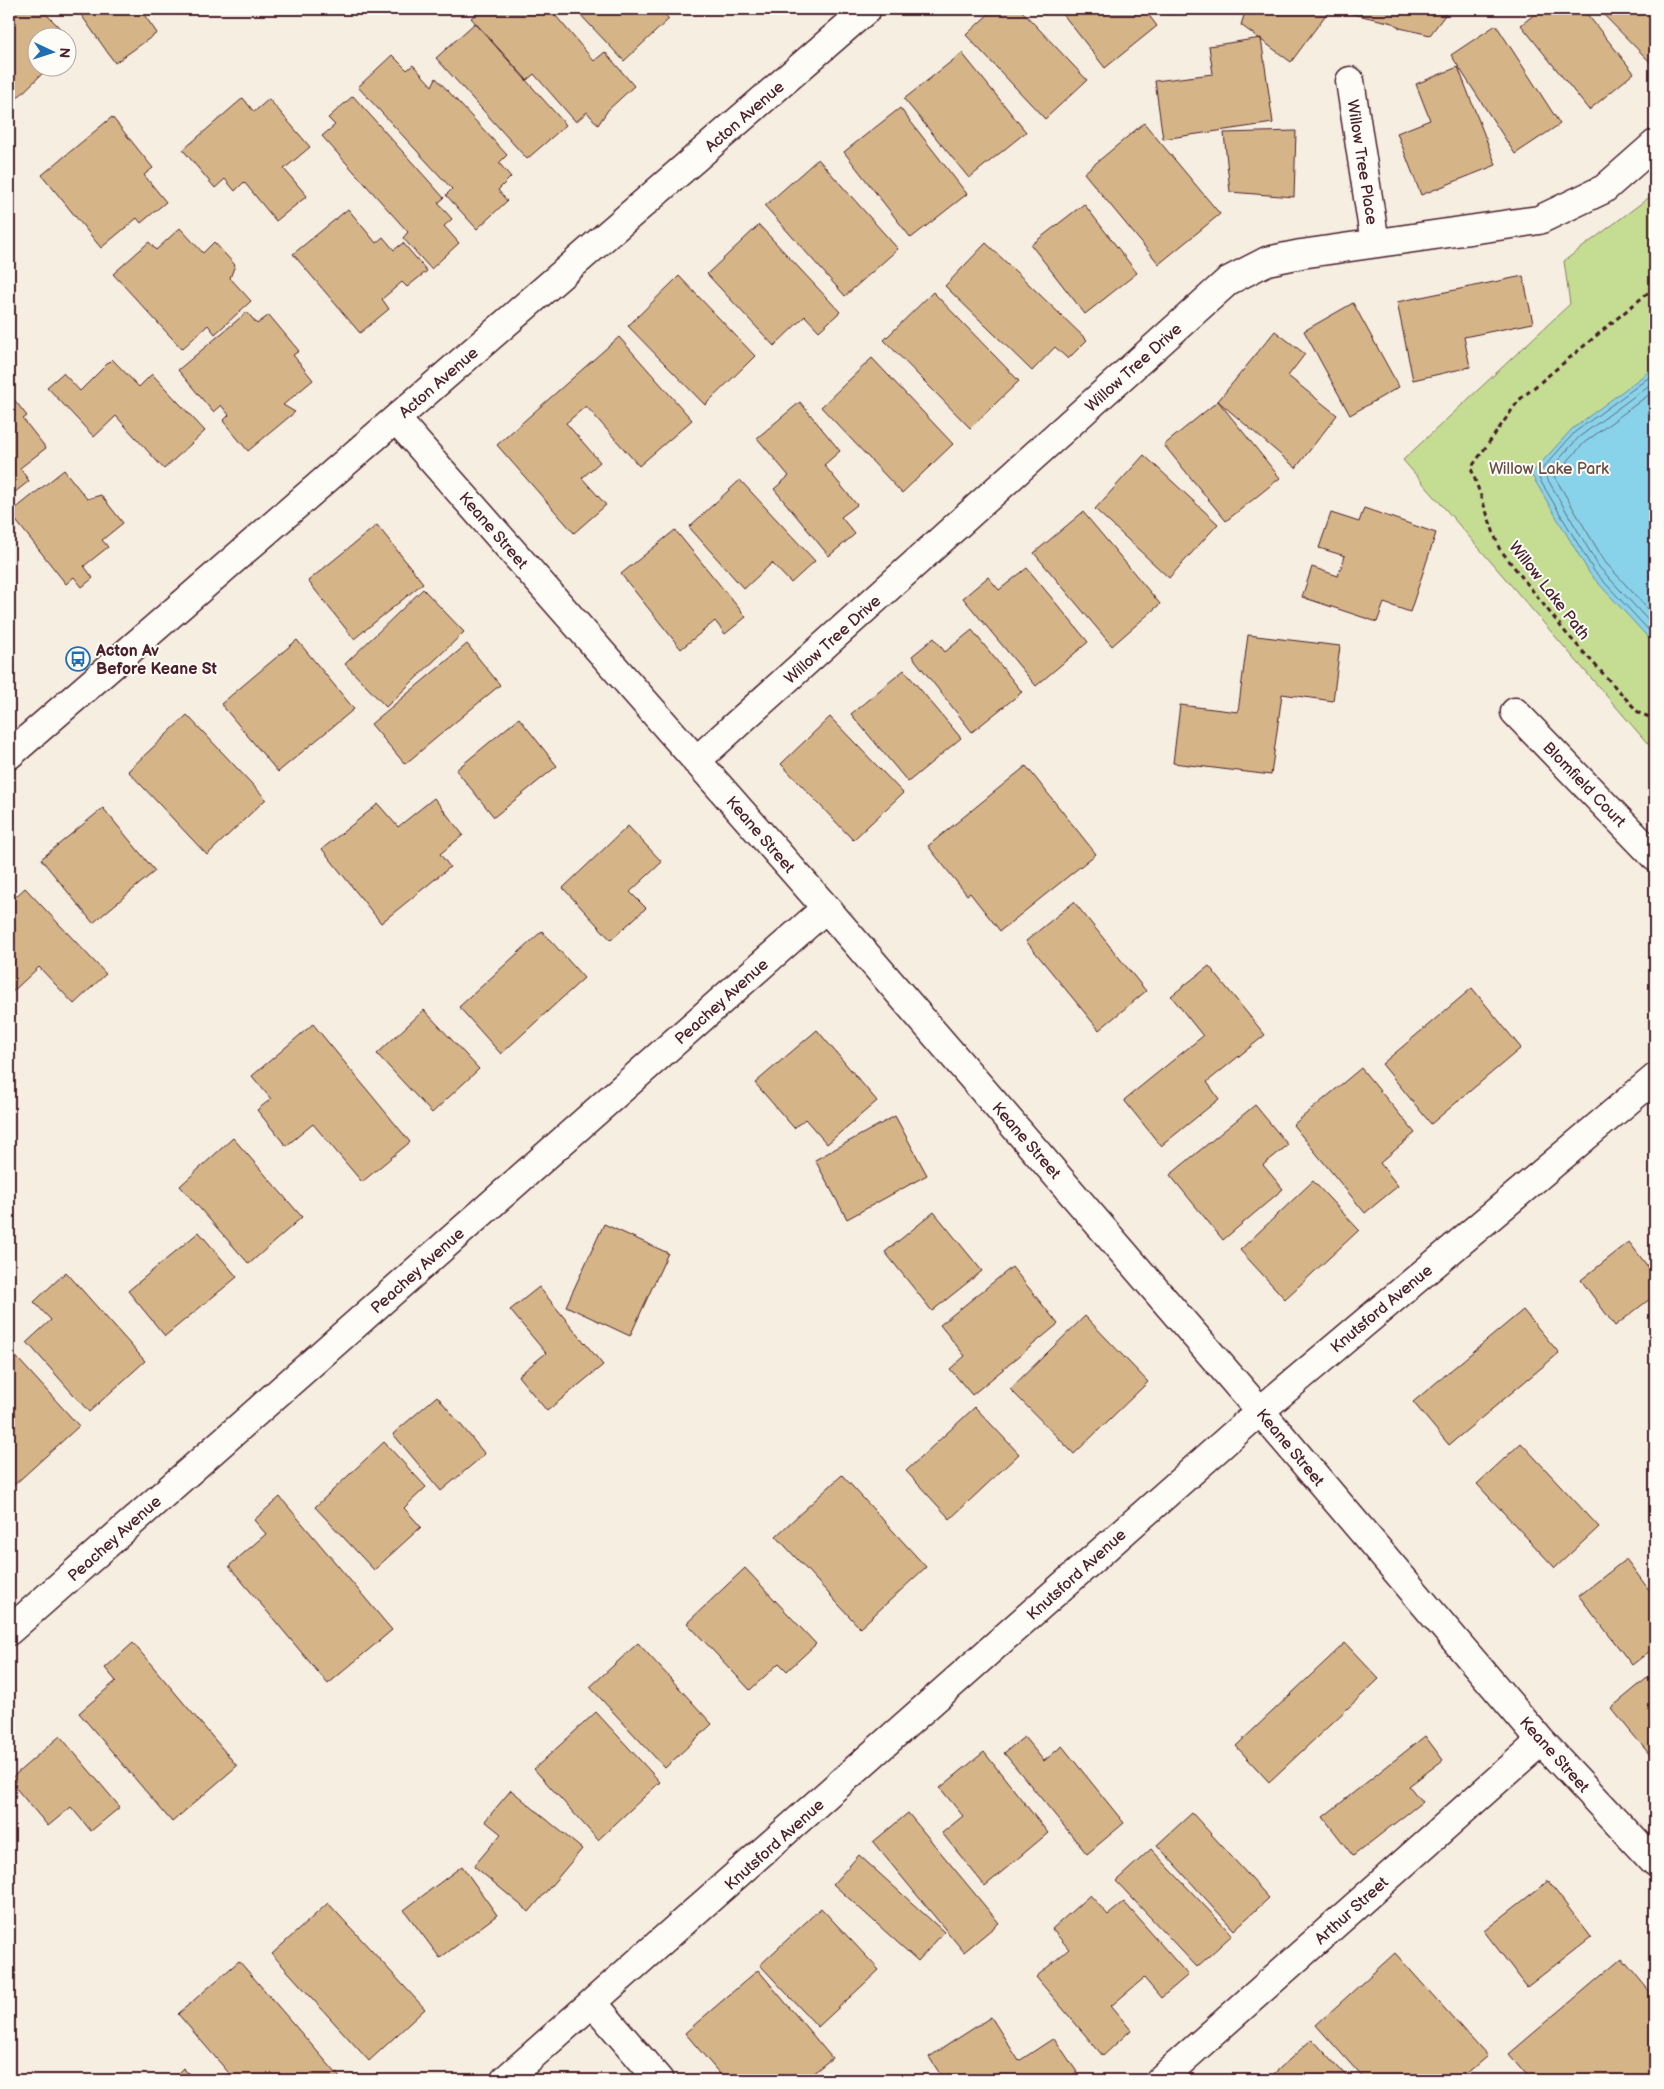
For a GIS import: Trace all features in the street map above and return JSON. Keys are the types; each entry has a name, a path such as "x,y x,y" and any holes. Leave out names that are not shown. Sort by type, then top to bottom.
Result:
{"street":[{"name":"Acton Avenue","path":"9,755 867,9"},
{"name":"Willow Tree Place","path":"1350,81 1375,243"},
{"name":"Willow Tree Drive","path":"696,761 1228,281 1267,261 1375,243 1539,220 1604,189 1655,144"},
{"name":"Keane Street","path":"396,419 826,908 1260,1410 1541,1741 1655,1863"},
{"name":"Blomfield Court","path":"1515,712 1655,857"},
{"name":"Peachey Avenue","path":"9,1631 826,908"},
{"name":"Knutsford Avenue","path":"505,2080 594,2004 1260,1410 1655,1078"},
{"name":"Arthur Street","path":"1160,2080 1541,1741"},
{"path":"594,2004 659,2080"}],"path":[{"name":"Willow Lake Path","path":"1655,287 1519,400 1471,468 1499,548 1566,633 1639,713 1655,719"}],"green space":[{"name":"Willow Lake Park","path":"1655,193 1655,752 1403,460 1570,304 1564,261"}],"water":[{"path":"1655,367 1655,645 1590,574 1531,474 1572,429"}],"building":[{"path":"9,9 41,9 60,28 28,28 28,78 38,78 9,106"},
{"path":"77,9 140,9 157,33 115,63"},
{"path":"482,9 550,9 594,61 605,52 634,86 608,110 598,125 587,112 576,122 534,74 527,80 471,18"},
{"path":"575,9 659,9 669,19 624,61"},
{"path":"994,9 1020,9 1087,80 1045,119 966,35"},
{"path":"1059,9 1144,9 1157,26 1105,68"},
{"path":"1166,9 1179,9 1172,15"},
{"path":"1246,9 1330,9 1291,62 1241,25"},
{"path":"1330,9 1445,9 1448,11 1430,35 1400,28 1393,23"},
{"path":"1541,9 1583,9 1634,73 1589,110 1521,25"},
{"path":"1598,9 1655,9 1655,67"},
{"path":"475,23 566,125 527,159 436,58"},
{"path":"1496,25 1560,124 1515,154 1451,55"},
{"path":"1261,38 1273,123 1163,139 1155,81 1213,74 1209,46"},
{"path":"962,53 1026,132 969,178 904,99"},
{"path":"392,55 407,70 413,65 432,86 436,78 507,155 499,163 511,177 498,190 507,201 477,229 446,195 452,189 358,87"},
{"path":"1458,67 1496,165 1421,195 1397,133 1430,120 1416,84"},
{"path":"353,96 444,198 438,203 452,219 444,226 459,243 431,269 403,238 408,232 322,136 335,125 328,118"},
{"path":"243,98 254,112 269,99 310,147 284,169 307,196 276,221 244,182 235,191 225,179 215,188 183,150"},
{"path":"900,108 967,194 911,238 844,152"},
{"path":"112,117 153,168 144,175 166,202 141,223 137,218 101,248 42,175"},
{"path":"1144,123 1220,214 1159,264 1084,173"},
{"path":"1296,131 1294,197 1230,192 1224,133"},
{"path":"818,159 898,249 845,296 765,206"},
{"path":"1084,204 1137,273 1085,314 1031,245"},
{"path":"348,209 376,243 383,237 394,250 403,243 427,271 407,287 402,282 382,299 389,309 360,333 293,254"},
{"path":"759,225 840,312 819,331 805,316 774,346 707,274"},
{"path":"180,228 203,253 214,242 235,265 230,278 251,301 215,334 208,325 182,349 113,274 149,242 156,250"},
{"path":"986,243 1087,340 1068,359 1055,347 1032,371 945,286"},
{"path":"679,276 755,356 705,405 628,326"},
{"path":"1523,276 1533,323 1464,337 1470,367 1413,380 1397,302"},
{"path":"933,292 1019,381 970,428 884,340"},
{"path":"1353,303 1399,387 1350,415 1304,331"},
{"path":"247,312 257,324 269,315 299,351 293,355 313,380 283,405 295,412 248,451 223,421 229,415 221,405 213,412 178,370"},
{"path":"1275,331 1305,354 1288,376 1337,415 1296,468 1218,401"},
{"path":"619,337 692,420 639,466 586,406 566,423 600,462 582,478 606,505 574,533 497,445"},
{"path":"872,358 953,444 902,493 821,407"},
{"path":"112,359 139,387 152,374 205,431 164,469 116,416 94,437 47,387 63,373 80,391"},
{"path":"9,393 27,416 23,419 46,448 20,468 29,481 9,497"},
{"path":"1218,401 1280,478 1226,521 1164,445"},
{"path":"800,402 840,451 824,465 857,505 841,517 855,534 829,556 774,489 789,476 757,438"},
{"path":"1144,455 1218,524 1169,578 1095,509"},
{"path":"64,470 87,499 101,495 123,523 102,540 108,547 84,566 93,578 82,587 74,577 66,584 10,513"},
{"path":"740,480 815,561 791,583 772,563 744,589 689,527"},
{"path":"1364,508 1436,533 1410,612 1384,603 1377,622 1302,597 1312,567 1338,576 1345,556 1319,548 1331,513 1359,522"},
{"path":"1083,512 1160,604 1112,646 1034,553"},
{"path":"377,525 423,583 354,639 308,581"},
{"path":"675,530 746,617 725,634 715,621 681,649 621,574"},
{"path":"1027,568 1088,642 1036,686 963,598 988,577 999,590"},
{"path":"423,589 464,632 386,707 345,664"},
{"path":"972,630 1022,692 972,732 912,656 934,638 945,652"},
{"path":"1248,635 1340,646 1333,701 1282,694 1271,775 1173,763 1180,705 1238,712"},
{"path":"297,640 354,709 278,772 221,704"},
{"path":"467,644 500,685 405,764 371,724"},
{"path":"904,670 961,738 908,782 851,714"},
{"path":"187,715 266,799 207,855 128,771"},
{"path":"830,717 903,793 853,840 781,764"},
{"path":"519,718 557,766 494,817 456,770"},
{"path":"1026,766 1096,854 1000,931 970,893 967,895 928,846"},
{"path":"434,798 463,835 440,854 450,867 381,923 322,849 378,804 398,827"},
{"path":"103,808 155,871 93,923 41,859"},
{"path":"628,826 662,862 630,892 646,908 611,940 563,888"},
{"path":"25,888 106,974 74,1004 39,967 10,994 9,992 9,903"},
{"path":"1074,902 1146,991 1099,1030 1026,941"},
{"path":"542,931 584,978 501,1054 459,1007"},
{"path":"1209,966 1265,1035 1207,1082 1219,1099 1161,1146 1124,1100 1203,1036 1171,996"},
{"path":"1472,988 1521,1048 1431,1124 1382,1064"},
{"path":"424,1010 479,1069 432,1113 377,1054"},
{"path":"313,1024 410,1142 362,1182 313,1124 286,1146 257,1110 271,1099 252,1076"},
{"path":"817,1030 877,1101 827,1144 805,1119 794,1128 755,1083"},
{"path":"1361,1068 1415,1133 1380,1163 1398,1186 1365,1213 1293,1125"},
{"path":"1255,1105 1288,1145 1263,1165 1283,1189 1223,1240 1170,1175"},
{"path":"895,1116 927,1175 847,1219 815,1160"},
{"path":"233,1138 302,1217 249,1264 180,1186"},
{"path":"1313,1181 1359,1230 1285,1299 1240,1250"},
{"path":"934,1212 982,1271 932,1311 885,1252"},
{"path":"604,1224 668,1253 630,1336 566,1306"},
{"path":"199,1232 237,1277 165,1336 128,1291"},
{"path":"1629,1242 1655,1276 1655,1295 1615,1326 1581,1280"},
{"path":"1012,1267 1058,1324 972,1395 950,1369 965,1356 940,1325"},
{"path":"66,1272 145,1361 89,1412 27,1342 51,1320 34,1302"},
{"path":"539,1287 603,1365 547,1411 518,1376 546,1353 510,1310"},
{"path":"1523,1310 1559,1353 1449,1445 1413,1402"},
{"path":"1085,1316 1148,1382 1074,1454 1010,1389"},
{"path":"9,1349 79,1426 13,1486 9,1481"},
{"path":"437,1396 485,1454 441,1491 393,1434"},
{"path":"975,1407 1019,1454 950,1519 906,1471"},
{"path":"384,1442 426,1487 404,1508 421,1527 374,1570 315,1507"},
{"path":"1521,1443 1599,1527 1555,1568 1477,1484"},
{"path":"842,1475 926,1567 860,1628 776,1536"},
{"path":"280,1497 392,1630 328,1684 229,1566 266,1534 254,1520"},
{"path":"1626,1559 1655,1598 1655,1647 1632,1665 1579,1596"},
{"path":"745,1568 816,1644 787,1671 779,1663 750,1690 687,1623"},
{"path":"133,1643 237,1766 172,1822 79,1713 116,1681 105,1668"},
{"path":"638,1643 712,1724 665,1768 590,1687"},
{"path":"1345,1643 1379,1679 1269,1782 1236,1746"},
{"path":"1652,1674 1655,1678 1655,1761 1611,1708"},
{"path":"596,1712 660,1782 598,1840 534,1769"},
{"path":"60,1736 120,1807 91,1831 71,1807 48,1826 9,1780"},
{"path":"1425,1736 1443,1760 1409,1786 1422,1802 1353,1856 1323,1817"},
{"path":"1024,1737 1044,1761 1062,1746 1124,1823 1087,1854 1004,1753"},
{"path":"984,1752 1048,1833 985,1886 942,1833 963,1816 940,1788"},
{"path":"511,1790 582,1849 529,1912 474,1866 501,1834 485,1821"},
{"path":"908,1813 999,1923 964,1952 873,1842"},
{"path":"1192,1813 1269,1898 1234,1930 1157,1845"},
{"path":"1151,1849 1232,1935 1197,1967 1116,1881"},
{"path":"859,1855 944,1932 918,1961 833,1884"},
{"path":"462,1866 497,1915 440,1958 404,1910"},
{"path":"1548,1881 1591,1937 1527,1987 1484,1931"},
{"path":"1090,1895 1108,1915 1124,1902 1188,1975 1161,1998 1144,1978 1111,2006 1131,2030 1103,2056 1036,1977 1069,1949 1052,1929"},
{"path":"328,1903 425,2009 369,2061 272,1954"},
{"path":"821,1908 879,1970 818,2027 760,1965"},
{"path":"1395,1953 1487,2056 1459,2080 1365,2080 1316,2025"},
{"path":"1622,1958 1655,1998 1655,2072 1646,2080 1531,2080 1509,2054"},
{"path":"239,1961 342,2080 235,2080 178,2014"},
{"path":"758,1970 832,2058 805,2080 725,2080 685,2033"},
{"path":"991,2017 1019,2061 1054,2038 1077,2072 1064,2080 944,2080 929,2057"},
{"path":"1312,2039 1350,2080 1267,2080"},
{"path":"183,2068 195,2080 171,2080"}],"place":[{"name":"Acton Av Before Keane St","path":"78,659"}]}
